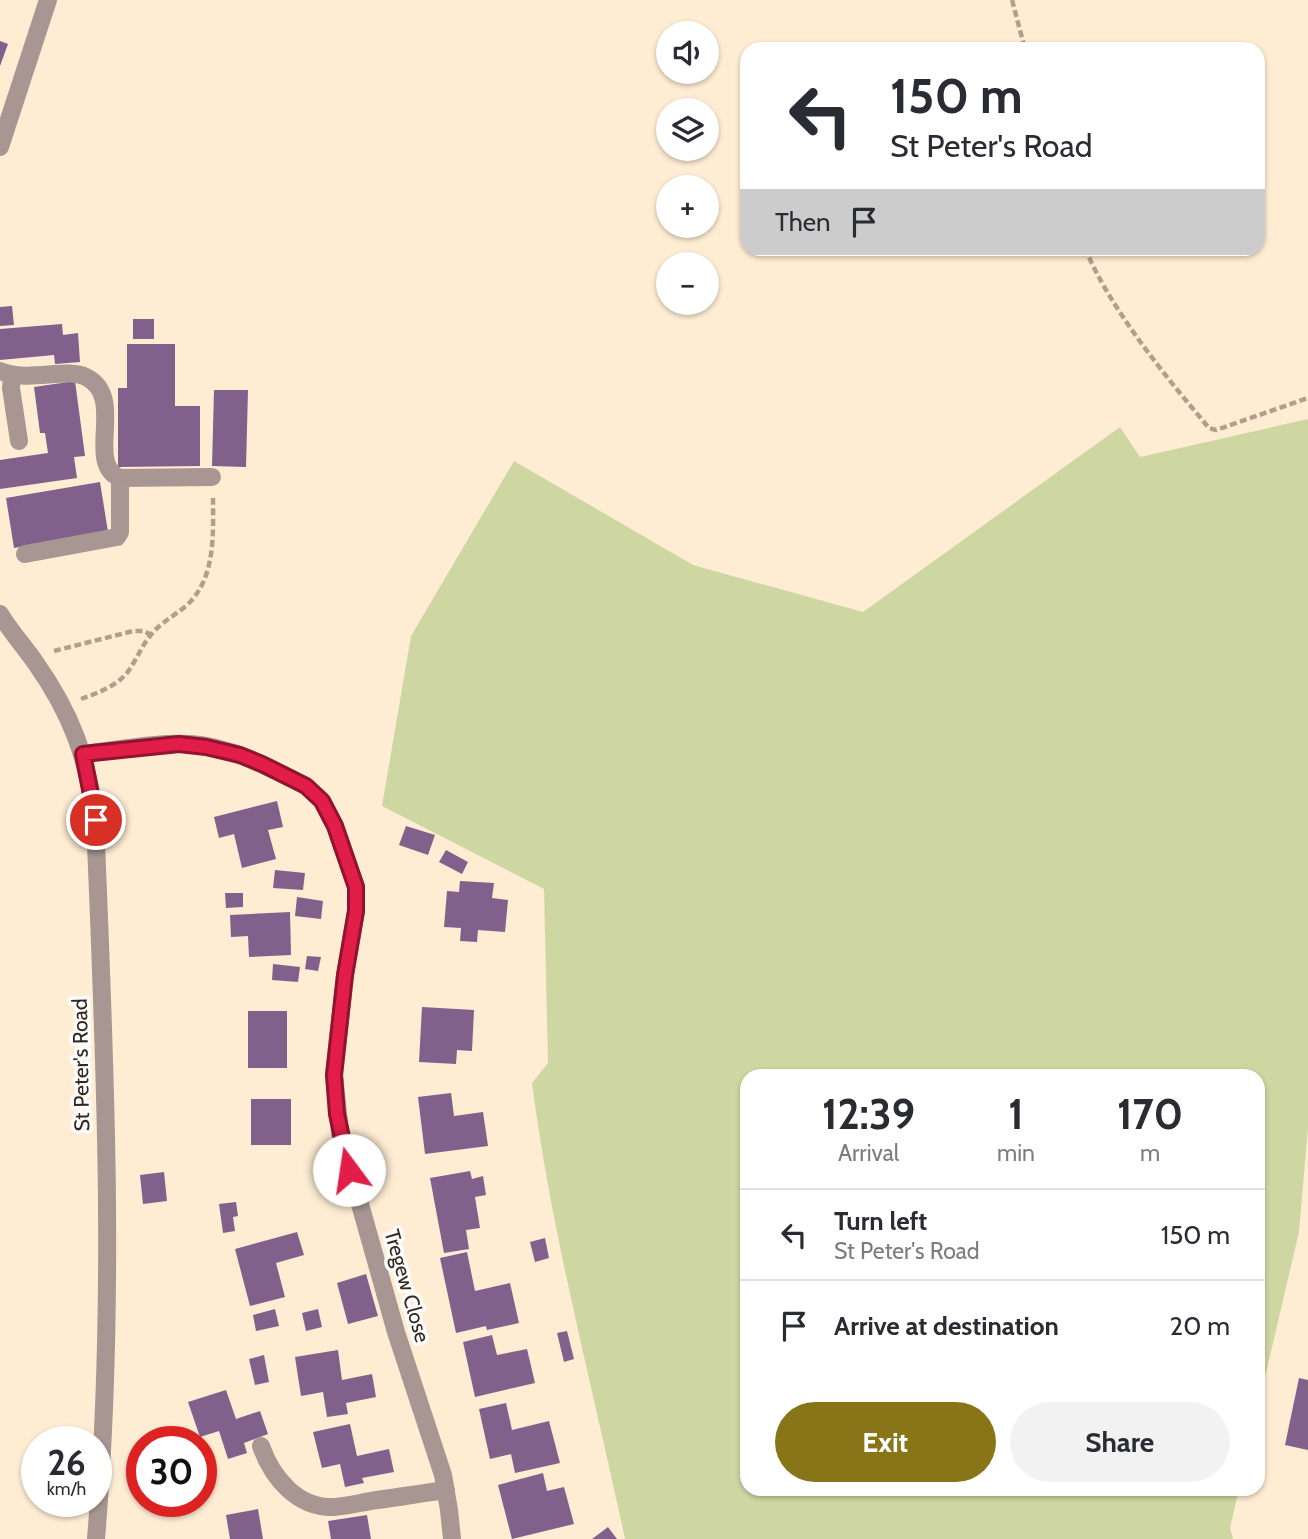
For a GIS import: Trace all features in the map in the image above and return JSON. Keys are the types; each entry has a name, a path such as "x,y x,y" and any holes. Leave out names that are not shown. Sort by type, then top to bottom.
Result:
{"street":[{"path":"0,147 48,0"},
{"path":"19,441 11,388 6,374 77,374 95,383 105,401 105,460 113,476 212,477"},
{"path":"25,554 117,537 120,532 120,478"},
{"name":"St Peter's Road","path":"0,614 64,707 83,754 96,820 107,1216 102,1454 96,1539"},
{"name":"Tregew Close","path":"83,754 179,744 240,755 315,792 335,826 353,874 357,900 345,975 334,1075 337,1114 345,1153 396,1332 446,1490 452,1539"},
{"path":"261,1446 278,1480 311,1504 334,1507 446,1490"}],"path":[{"path":"1012,0 1023,42"},
{"path":"1089,256 1112,299 1169,380 1209,428 1216,430 1308,398"},
{"path":"64,707 115,683 127,673 151,635 164,621 191,601 208,574 213,521 212,477"},
{"path":"36,663 57,650 121,634 144,631 151,635"}],"green space":[{"path":"1308,419 1308,1128 1299,1232 1265,1377 1265,1069 740,1069 740,1496 1237,1496 1230,1528 1233,1539 625,1539 550,1198 532,1083 548,1063 544,889 382,806 411,636 514,461 693,565 863,612 1120,427 1140,457"}],"building":[{"path":"0,41 8,44 0,66"},
{"path":"12,306 14,325 0,326 0,307"},
{"path":"133,319 154,319 154,339 133,339"},
{"path":"62,324 63,335 78,333 80,362 55,364 54,355 0,360 0,329"},
{"path":"127,344 175,344 175,406 200,406 200,466 118,467 118,388 127,388"},
{"path":"75,381 85,456 74,457 77,478 0,489 0,460 48,453 45,433 40,433 34,387"},
{"path":"214,390 248,390 246,467 212,466"},
{"path":"100,482 108,532 14,548 6,498"},
{"path":"277,801 283,827 268,830 276,859 242,868 234,834 219,838 214,817"},
{"path":"406,826 435,835 428,855 399,845"},
{"path":"446,850 468,862 462,874 439,862"},
{"path":"275,870 305,873 303,890 273,888"},
{"path":"460,881 494,883 492,898 508,900 505,932 478,930 477,942 460,941 461,928 444,927 447,891 459,892"},
{"path":"225,893 243,893 243,907 226,908"},
{"path":"297,897 323,901 321,919 295,916"},
{"path":"290,912 291,955 249,957 248,936 231,937 230,915"},
{"path":"307,956 321,957 318,971 305,969"},
{"path":"273,964 300,967 298,982 272,980"},
{"path":"422,1007 474,1010 472,1051 457,1050 456,1064 419,1062"},
{"path":"248,1011 287,1011 287,1068 248,1068"},
{"path":"451,1093 454,1116 483,1112 488,1146 425,1154 418,1097"},
{"path":"251,1099 291,1099 291,1145 251,1145"},
{"path":"470,1171 472,1179 483,1176 486,1195 475,1197 480,1228 466,1230 469,1249 444,1253 430,1178"},
{"path":"164,1172 167,1201 143,1204 140,1175"},
{"path":"236,1202 238,1216 233,1217 235,1231 223,1233 219,1204"},
{"path":"297,1232 304,1255 276,1263 285,1297 250,1306 235,1249"},
{"path":"545,1238 549,1258 535,1262 530,1242"},
{"path":"467,1252 475,1291 510,1283 519,1323 487,1330 486,1326 456,1333 440,1258"},
{"path":"366,1274 378,1316 348,1324 337,1283"},
{"path":"275,1309 279,1326 256,1331 253,1315"},
{"path":"318,1309 322,1327 306,1331 302,1313"},
{"path":"567,1331 574,1359 564,1362 557,1333"},
{"path":"492,1335 497,1355 527,1349 535,1383 475,1397 463,1342"},
{"path":"338,1350 342,1380 372,1374 376,1397 346,1403 348,1414 327,1417 323,1392 301,1396 295,1357"},
{"path":"264,1355 269,1382 255,1385 249,1359"},
{"path":"1299,1378 1308,1380 1308,1450 1285,1445"},
{"path":"226,1390 236,1419 260,1411 268,1434 244,1443 247,1453 228,1459 217,1426 196,1426 188,1402"},
{"path":"506,1403 512,1430 549,1421 560,1463 515,1473 511,1454 490,1459 479,1409"},
{"path":"350,1424 357,1456 389,1449 394,1472 362,1478 364,1483 345,1487 340,1464 322,1468 313,1432"},
{"path":"543,1473 547,1491 564,1487 574,1524 512,1539 498,1485"},
{"path":"258,1509 263,1539 230,1539 226,1515"},
{"path":"367,1515 371,1539 331,1539 328,1521"},
{"path":"608,1527 617,1539 592,1539"}],"route":[{"path":"96,820 83,754 164,745 193,744 240,755 306,786 322,801 335,826 353,874 357,900 345,975 334,1075 337,1114 349,1170"}]}
